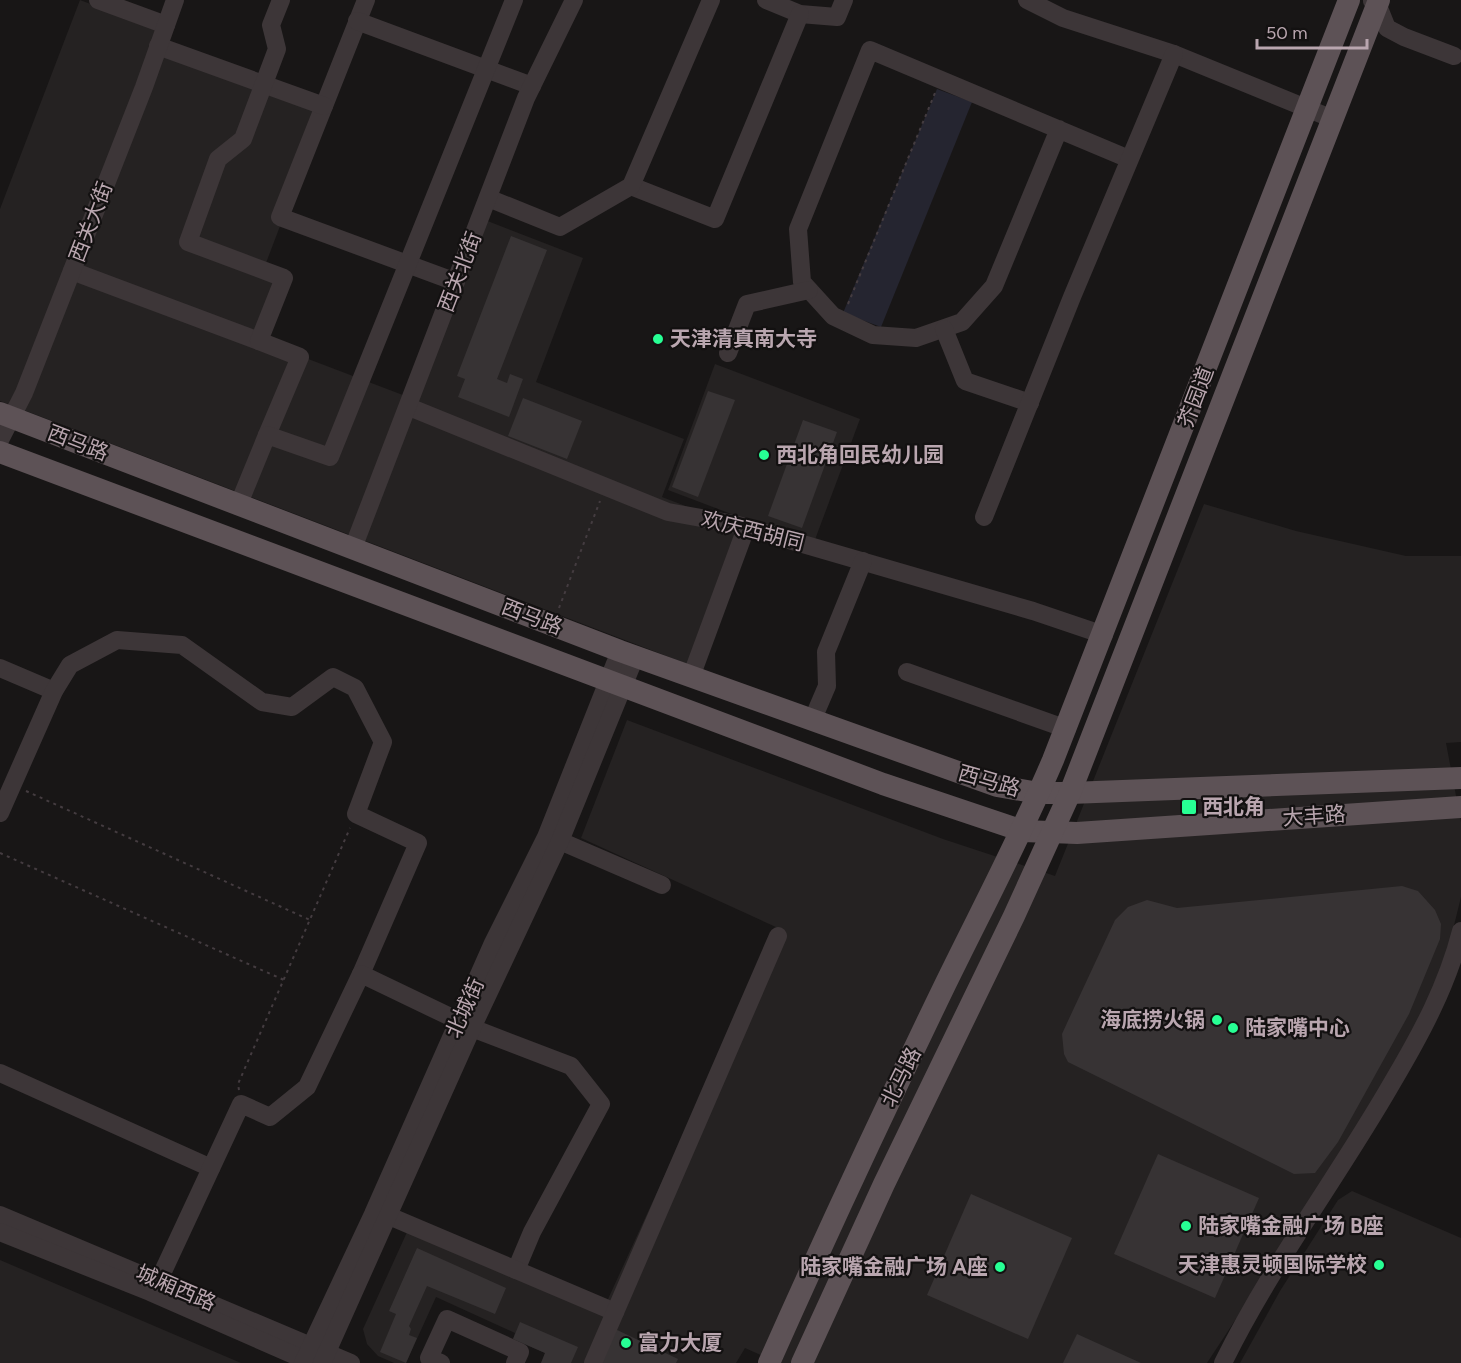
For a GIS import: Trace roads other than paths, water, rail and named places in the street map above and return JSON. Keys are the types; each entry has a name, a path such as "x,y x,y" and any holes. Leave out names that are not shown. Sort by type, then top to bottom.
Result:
{"main road":[{"name":"芥园道","path":"1039,793 1104,635 1349,0"},
{"name":"芥园道","path":"1070,793 1333,119 1375,1"},
{"name":"西马路","path":"6,415 238,506 812,721 981,781 1039,793 1070,793"},
{"name":"西马路","path":"0,452 883,784 1023,831"},
{"name":"大丰路","path":"1070,793 1461,778"},
{"name":"北马路","path":"769,1363 897,1085 1023,831 1039,793"},
{"name":"北马路","path":"802,1363 884,1184 1053,833 1070,793"},
{"name":"大丰路","path":"1023,831 1053,833 1461,807"}],"street":[{"path":"98,0 166,25"},
{"name":"西关大街","path":"0,440 6,415 24,393 175,0"},
{"path":"259,341 284,278 188,242 218,159 243,139 277,49 272,25 281,0"},
{"path":"366,0 280,217 456,282"},
{"path":"267,435 330,458 514,0"},
{"name":"西关北街","path":"353,548 532,86 574,0"},
{"path":"488,198 561,227 631,186 711,0"},
{"path":"766,0 800,14 837,17 844,0"},
{"path":"1027,0 1063,18 1174,54 1333,119"},
{"path":"1375,1 1387,28 1454,56"},
{"path":"631,186 715,219 800,14"},
{"path":"357,21 532,86"},
{"path":"158,46 324,106"},
{"path":"1059,129 994,286 962,322 916,338 873,335 833,316 802,282 798,229 870,50 940,80 1059,129 1130,159"},
{"path":"984,517 1174,54"},
{"path":"72,271 300,357 238,506"},
{"path":"728,353 747,304 809,290"},
{"path":"944,328 965,381 1030,403"},
{"name":"欢庆西胡同","path":"409,407 668,512 746,528 863,561 1033,610 1104,635"},
{"path":"691,677 746,528"},
{"path":"812,721 827,686 826,652 863,561"},
{"path":"0,813 54,691 70,664 117,640 182,645 262,702 292,707 333,677 355,688 383,742 356,814 418,843 361,974 307,1087 270,1117 241,1104 159,1280"},
{"name":"北城街","path":"313,1357 389,1216 466,1025 493,943 546,837 628,654"},
{"path":"0,668 54,691"},
{"path":"908,672 1066,729"},
{"name":"北城街","path":"313,1357 466,1025 560,841 616,683"},
{"path":"560,841 662,885"},
{"path":"1223,1363 1241,1326 1360,1140 1430,1019 1454,958 1461,931"},
{"path":"593,1363 778,936"},
{"path":"361,974 466,1025 571,1066 601,1104 532,1232 516,1270"},
{"path":"0,1073 211,1168"},
{"name":"城厢西路","path":"0,1215 159,1280 313,1357"},
{"path":"389,1216 615,1312"},
{"name":"城厢西路","path":"0,1232 313,1357 351,1363"},
{"path":"441,1363 429,1358 447,1319 520,1352 515,1363"}],"place":[{"name":"天津清真南大寺","path":"658,339"},
{"name":"西北角回民幼儿园","path":"764,455"},
{"name":"西北角","path":"1189,807"},
{"name":"海底捞火锅","path":"1217,1020"},
{"name":"陆家嘴中心","path":"1233,1028"},
{"name":"陆家嘴金融广场 B座","path":"1186,1226"},
{"name":"天津惠灵顿国际学校","path":"1379,1265"},
{"name":"陆家嘴金融广场 A座","path":"1000,1267"},
{"name":"富力大厦","path":"626,1343"}]}
